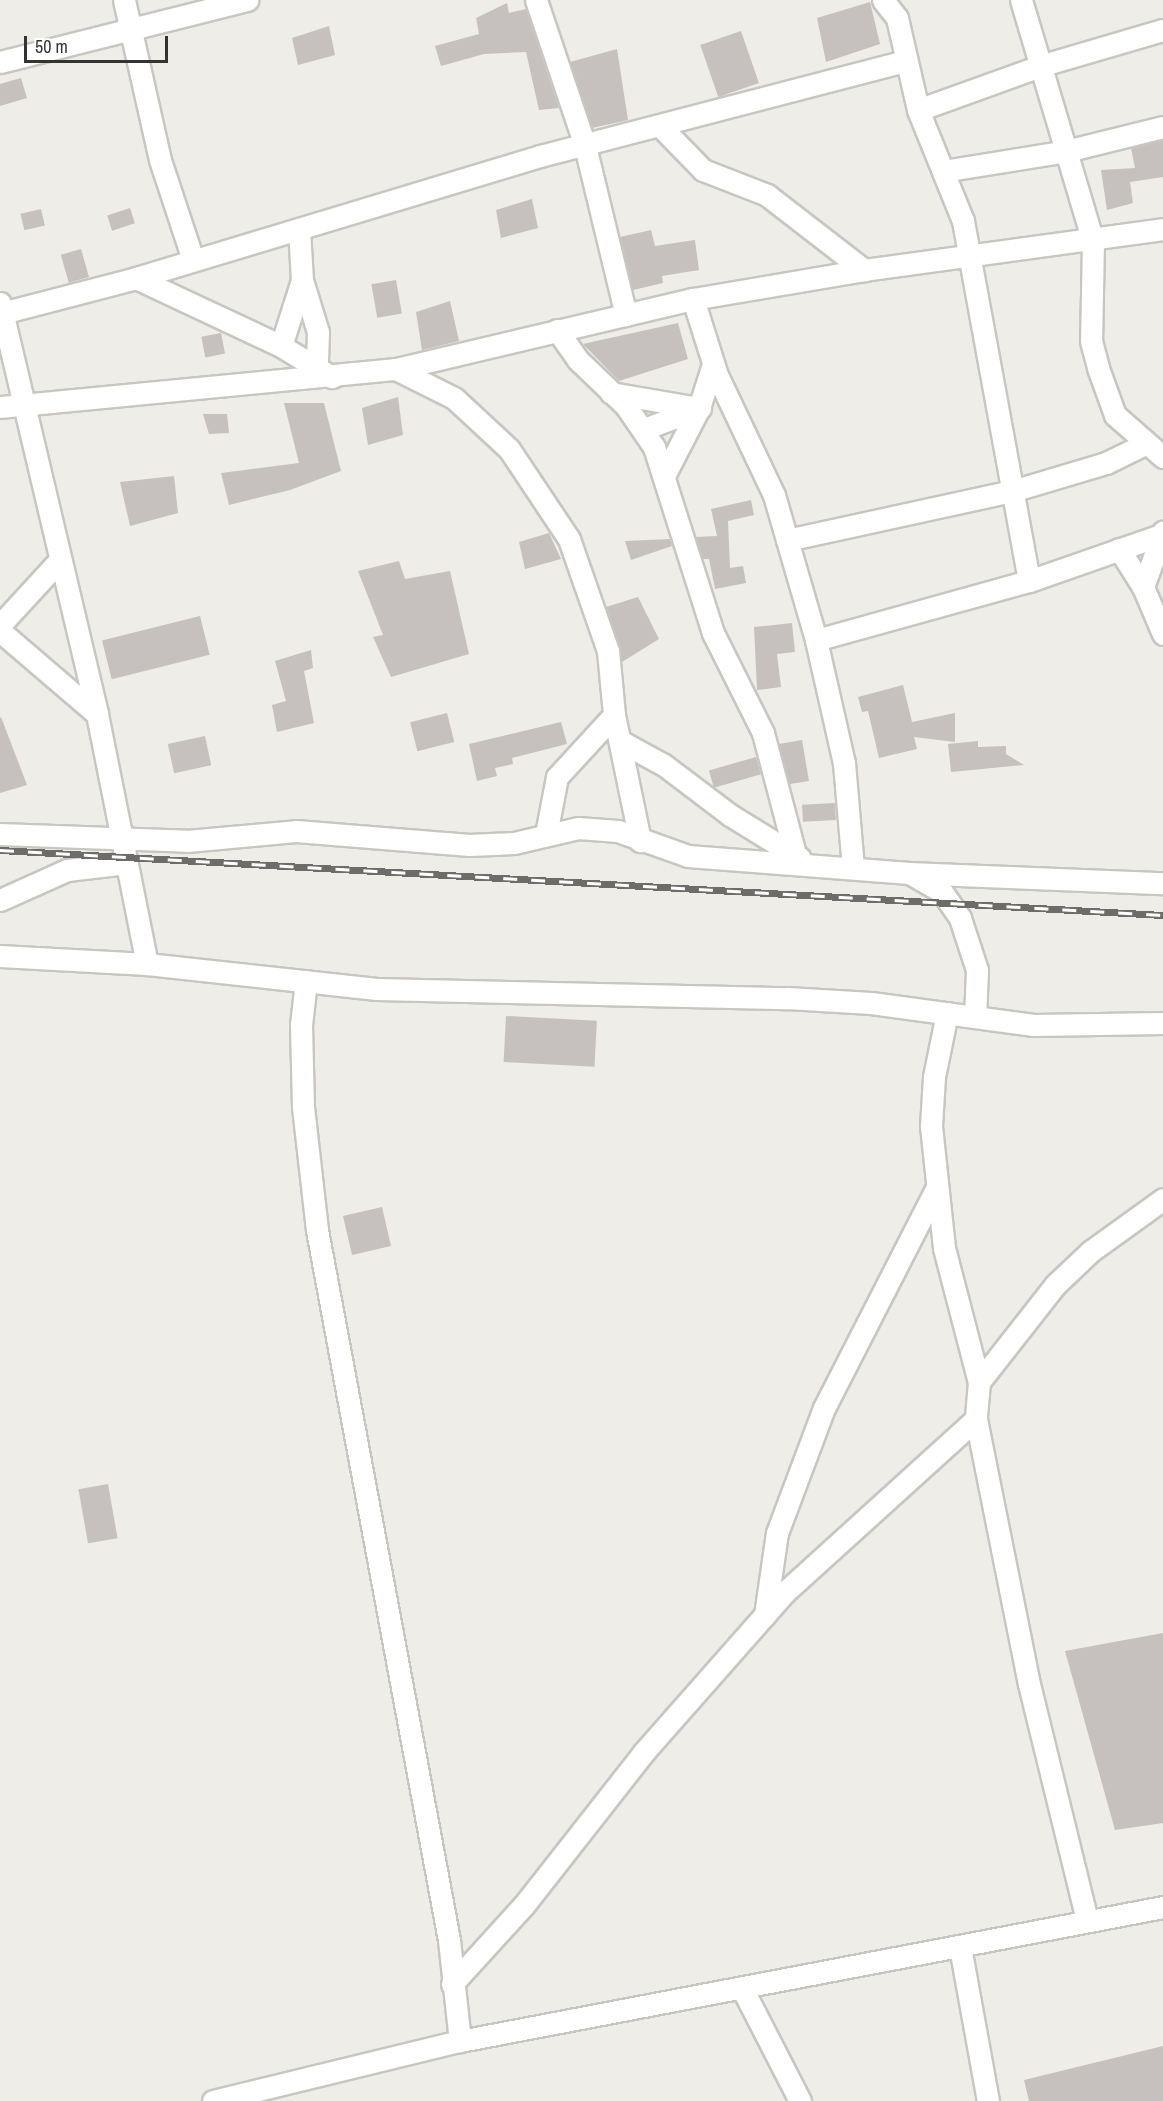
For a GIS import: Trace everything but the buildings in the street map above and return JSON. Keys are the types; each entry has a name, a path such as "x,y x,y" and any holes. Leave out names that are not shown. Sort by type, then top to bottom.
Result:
{"street":[{"path":"124,0 160,160 194,260"},
{"path":"0,62 130,26 247,0"},
{"path":"536,0 585,146 626,315"},
{"path":"883,0 897,18 903,61 918,110 943,171 971,256 1029,580"},
{"path":"1021,0 1043,65 1093,241 1091,341 1115,415 1144,444 1163,457"},
{"path":"918,110 1043,65 1163,30"},
{"path":"147,964 97,714 58,562 24,406 5,356 1,308 136,278 585,146 662,128 903,61"},
{"path":"943,171 1066,151 1163,127"},
{"path":"662,128 703,170 767,195 864,270"},
{"path":"0,407 324,373 396,369 693,299 864,270 1093,241 1163,229"},
{"path":"299,230 301,272 318,332 324,373"},
{"path":"272,237 301,272"},
{"path":"281,346 301,272"},
{"path":"136,278 281,346 324,373"},
{"path":"693,299 713,364 774,495 816,640 844,763 853,868"},
{"path":"556,330 644,429 665,474 713,633 763,734 799,857"},
{"path":"665,474 699,408 713,364"},
{"path":"396,369 454,398 509,449 569,539 608,651 614,716 640,841"},
{"path":"611,393 699,408"},
{"path":"644,429 699,408 728,400"},
{"path":"787,540 1012,490 1106,463 1144,444"},
{"path":"816,640 1029,580 1162,533"},
{"path":"1143,587 1162,533"},
{"path":"1119,549 1143,587 1163,634"},
{"path":"0,625 58,562"},
{"path":"0,631 97,714"},
{"path":"546,834 557,777 614,716"},
{"path":"620,741 664,765 758,834 799,857"},
{"path":"0,834 187,841 296,831 469,845 514,843 578,828 618,831 640,841 688,856 799,857 853,868 909,873 1163,883"},
{"path":"0,900 67,870 127,863"},
{"path":"909,873 942,892 960,918 977,970 975,1017"},
{"path":"0,956 147,964 377,988 787,998 947,1013 1034,1025 1163,1023"},
{"path":"306,981 301,1025 303,1107 316,1219 449,1940 460,2041"},
{"path":"947,1013 934,1077 931,1126 944,1248 979,1382 976,1419 1029,1684 1087,1920"},
{"path":"765,1615 777,1533 824,1408 937,1187"},
{"path":"979,1382 1055,1285 1091,1251 1163,1199"},
{"path":"452,1984 531,1897 643,1753 765,1615 976,1419"},
{"path":"213,2101 460,2041 1163,1907"},
{"path":"960,1947 988,2101"},
{"path":"742,1988 800,2101"}],"railway":[{"path":"0,850 1163,915"}]}
